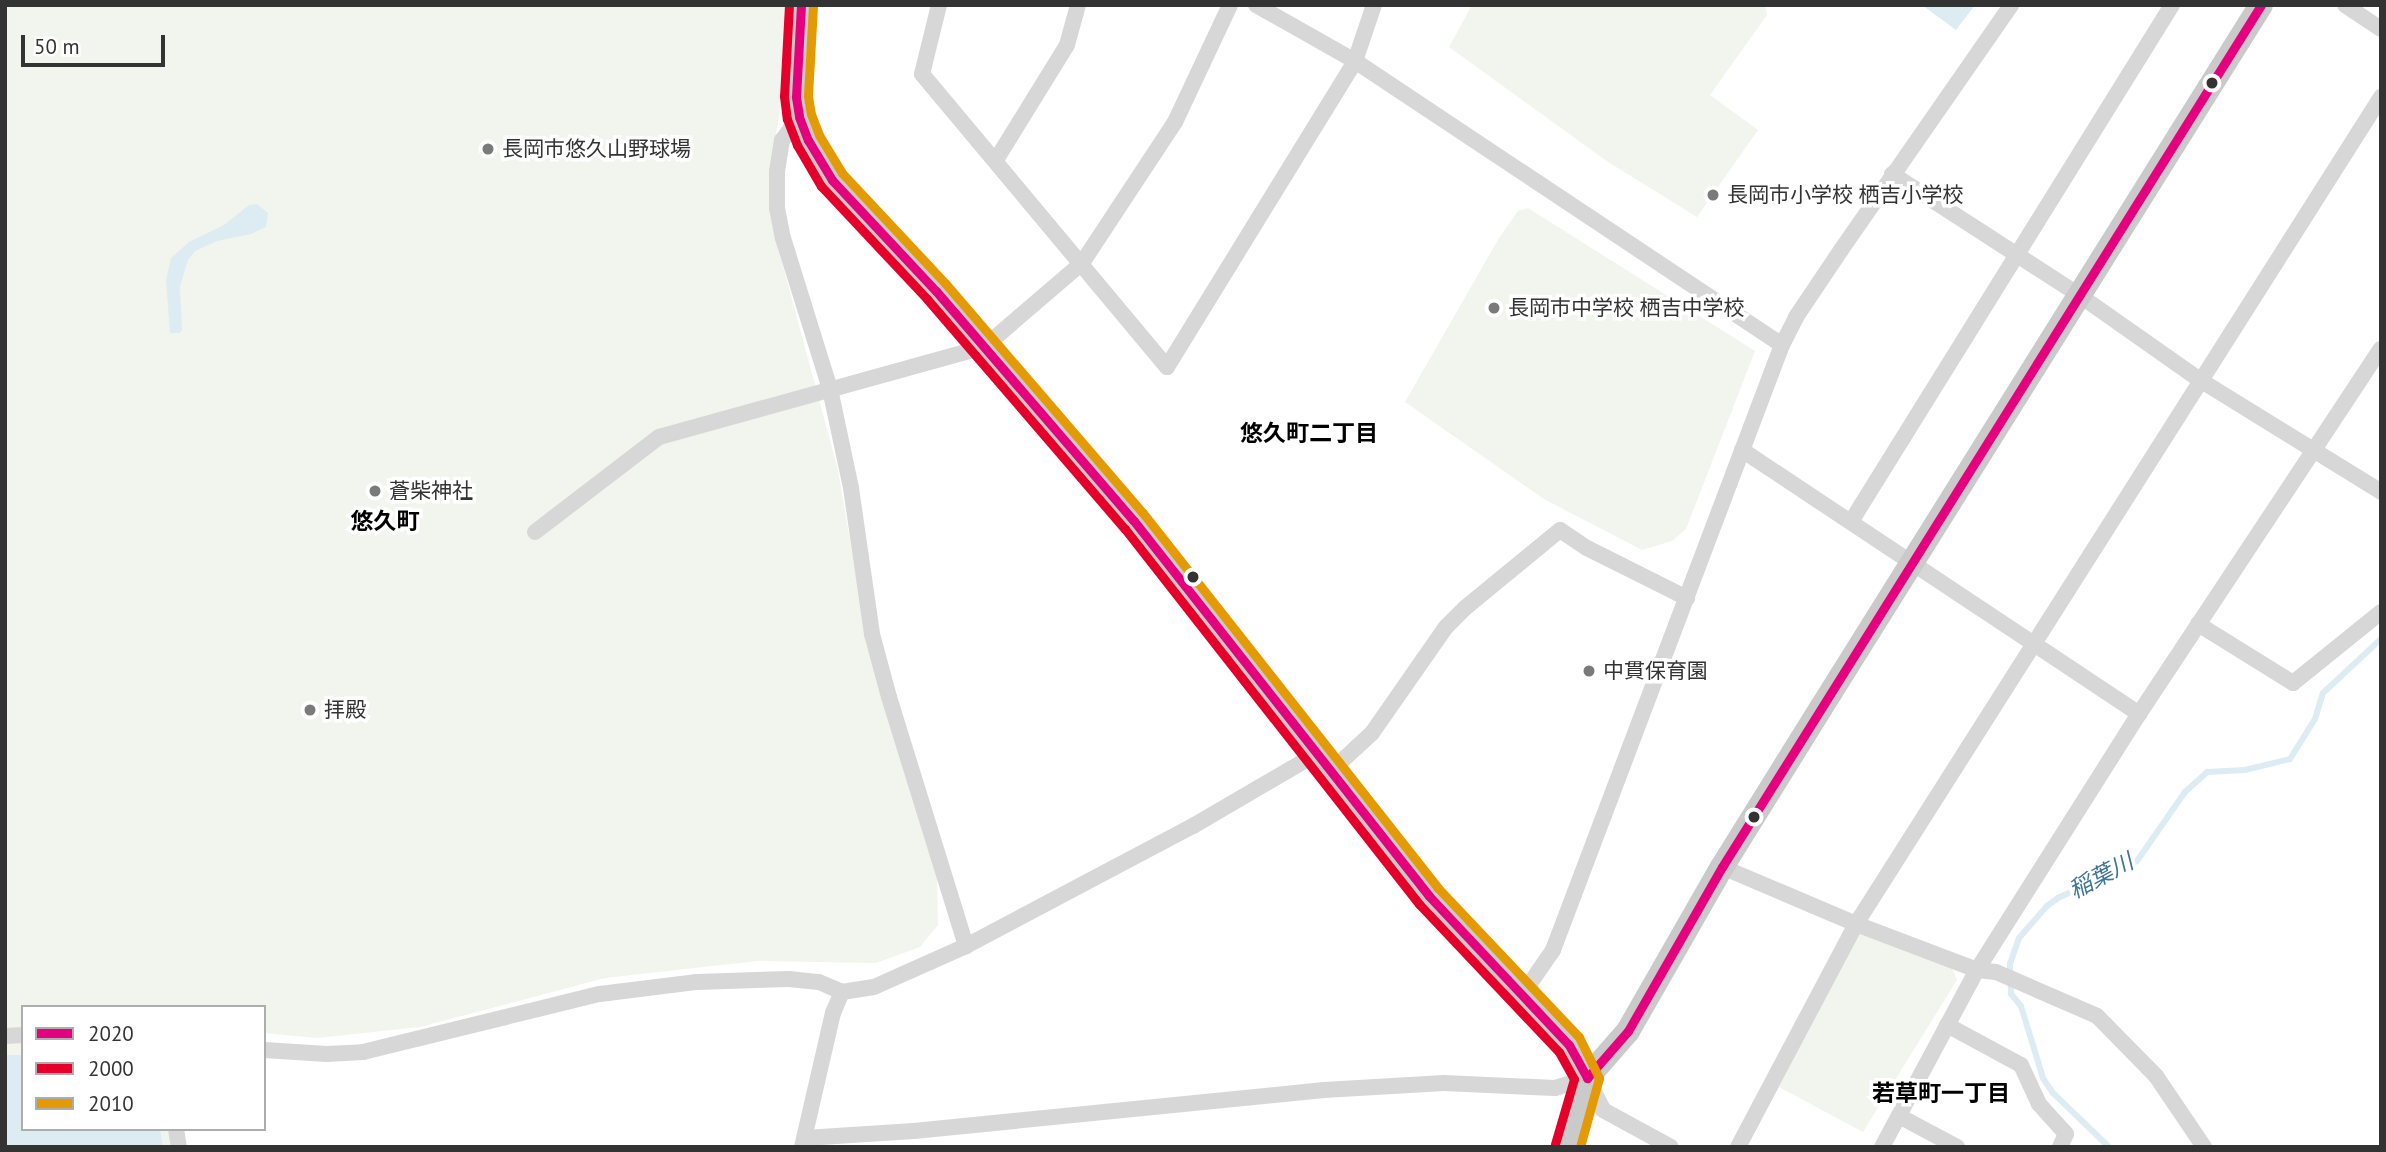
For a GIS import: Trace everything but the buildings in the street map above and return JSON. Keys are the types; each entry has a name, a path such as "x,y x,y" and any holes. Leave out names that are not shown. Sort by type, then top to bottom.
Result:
{"main road":[{"path":"801,5 796,97 799,117 808,140 832,180 984,347 1134,521 1429,896 1569,1045 1587,1078"},
{"path":"1567,1147 1587,1078 1628,1031 1723,867 2261,5"}],"street":[{"path":"939,5 922,74 1167,367 1355,61 1374,5"},
{"path":"996,160 1067,45 1078,5"},
{"path":"535,532 659,437 984,347 1082,263 1175,122 1230,5"},
{"path":"1256,5 1355,61 1782,345"},
{"path":"1522,995 1553,950 1782,345 1796,317 1892,174 2011,5"},
{"path":"1852,520 2172,5"},
{"path":"2345,5 2381,29"},
{"path":"1738,1147 1856,924 2381,97"},
{"path":"799,117 782,140 777,172 778,208 783,238 830,389 851,488 873,634 889,697 966,946"},
{"path":"1892,174 2079,295 2200,380 2381,492"},
{"path":"1882,1147 1977,970 2139,714 2381,349"},
{"path":"1742,450 1852,520 2139,714"},
{"path":"266,1050 327,1054 363,1052 600,994 697,982 789,979 819,982 842,992 874,986 966,946 1194,826 1325,762 1373,733 1446,627 1465,608 1560,530 1587,548 1687,598"},
{"path":"2199,624 2293,683 2381,612"},
{"path":"1723,867 1856,924 1977,970 1996,972 2097,1016 2157,1076 2204,1147"},
{"path":"842,992 833,1013 804,1143 1324,1090 1444,1083 1555,1088 1587,1078 1603,1110 1671,1147"},
{"path":"1947,1025 2021,1065 2039,1104 2066,1133 2060,1147"},
{"path":"1899,1116 1957,1147"}],"shaded area":[{"name":"蒼柴神社","path":"5,5 788,5 781,105 769,174 772,225 838,470 866,634 937,875 938,925 920,947 876,963 757,961 605,978 420,1027 317,1038 266,1033 266,1005 21,1005 21,1131 171,1131 174,1147 5,1147"},
{"path":"1472,5 1765,5 1767,15 1710,95 1758,130 1697,217 1608,162 1449,47"},
{"path":"1922,5 1975,5 1956,30"},
{"path":"257,204 268,213 266,227 251,234 217,241 195,251 188,260 180,286 182,330 180,333 170,333 166,280 171,258 189,242 224,225 249,205"},
{"path":"1528,208 1755,351 1686,529 1672,541 1642,550 1544,499 1405,402 1499,238 1518,211"},
{"path":"1860,934 1952,968 1957,980 1863,1132 1779,1087"},
{"path":"5,1055 21,1055 21,1131 160,1131 163,1147 5,1147"}],"waterway":[{"name":"稲葉川","path":"2109,1147 2053,1093 2043,1078 2021,1006 2011,994 2010,964 2019,938 2047,906 2058,898 2137,861 2185,792 2207,772 2245,770 2290,759 2315,719 2323,693 2381,639"}],"transit line":[{"name":"2000","path":"789,5 784,96 787,119 797,145 821,186 927,299 1125,529 1419,904 1559,1052 1574,1079 1555,1144"},
{"name":"2020","path":"801,5 796,97 799,117 808,140 832,180 936,291 1134,521 1429,896 1569,1045 1587,1078"},
{"name":"2020","path":"1587,1078 1628,1031 1722,867 2261,5"},
{"name":"2010","path":"813,6 808,96 811,114 819,135 842,173 945,283 1143,513 1438,888 1579,1037 1599,1078 1580,1147"}],"place":[{"name":"長岡市悠久山野球場","path":"488,149"},
{"name":"長岡市小学校 栖吉小学校","path":"1713,195"},
{"name":"長岡市中学校 栖吉中学校","path":"1494,308"},
{"name":"蒼柴神社","path":"375,491"},
{"name":"中貫保育園","path":"1589,671"},
{"name":"拝殿","path":"310,710"}],"district":[{"name":"悠久町二丁目","path":"1309,433"},
{"name":"悠久町","path":"385,521"},
{"name":"若草町一丁目","path":"1941,1093"}]}
